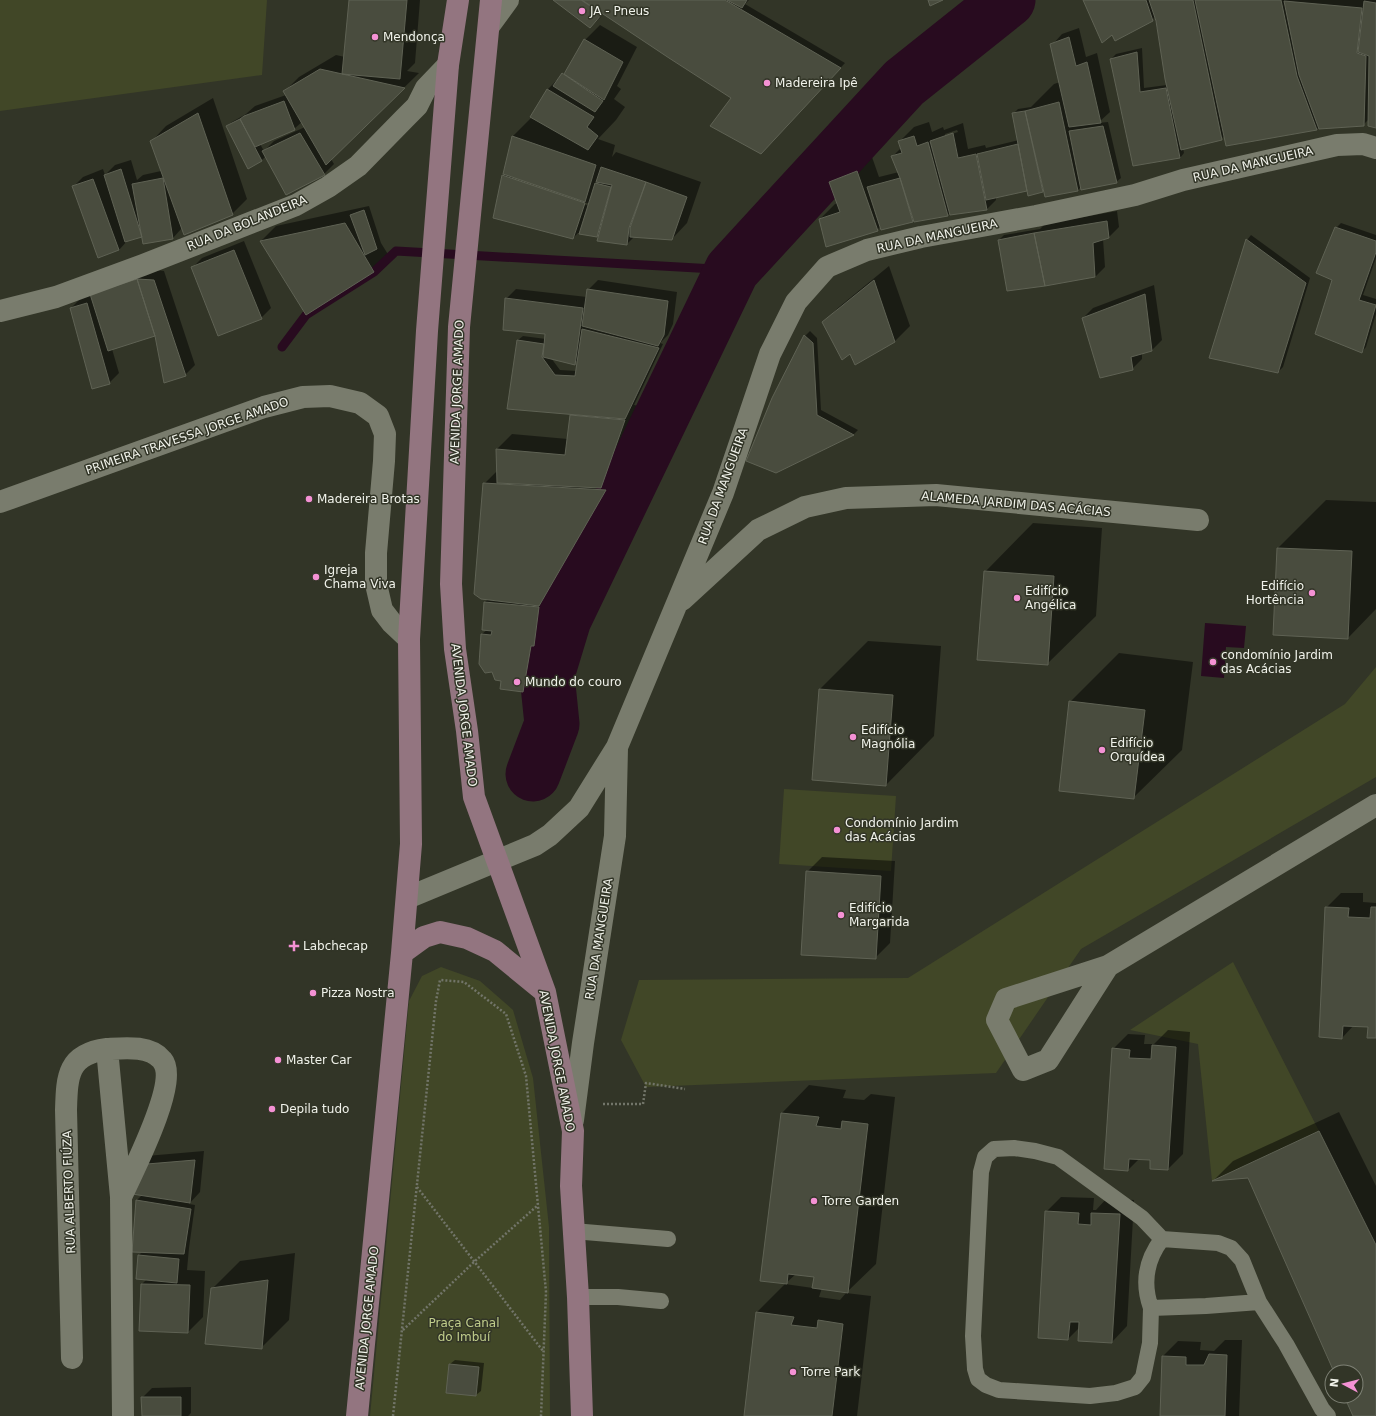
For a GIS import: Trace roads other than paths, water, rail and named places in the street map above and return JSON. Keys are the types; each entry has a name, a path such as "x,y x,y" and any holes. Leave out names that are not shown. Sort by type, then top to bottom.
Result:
{"main road":[{"name":"AVENIDA JORGE AMADO","path":"357,1416 402,953 411,844 409,639 427,331 448,65 458,0"},
{"name":"AVENIDA JORGE AMADO","path":"492,0 459,327 451,584 455,649 467,731 474,797 545,992 573,1131 571,1186 578,1298 582,1416"},
{"path":"402,953 424,937 440,932 467,938 495,951 545,992"}],"street":[{"path":"489,26 508,0"},
{"name":"RUA DA BOLANDEIRA","path":"0,311 56,297 143,265 296,205 328,187 358,166 417,106 426,88 448,65"},
{"name":"RUA DA MANGUEIRA","path":"406,898 535,845 550,835 579,808 617,747 677,605 723,493 770,354 796,302 827,267 867,250 921,237 1036,216 1128,196 1183,180 1337,145 1363,144 1376,148"},
{"name":"PRIMEIRA TRAVESSA JORGE AMADO","path":"0,502 264,407 303,397 330,396 360,403 378,416 385,434 376,553 376,584 382,610 392,623 409,639"},
{"name":"ALAMEDA JARDIM DAS ACÁCIAS","path":"677,605 758,530 805,507 846,498 936,495 1198,520"},
{"name":"RUA DA MANGUEIRA","path":"573,1131 574,1104 615,836 617,747"},
{"path":"1108,966 1048,1060 1023,1070 997,1020 1006,999 1108,966 1376,805"},
{"name":"RUA ALBERTO FIÚZA","path":"72,1358 66,1110 67,1084 71,1070 79,1060 88,1053 107,1050 140,1049 154,1053 163,1060 167,1073 160,1107 121,1197"},
{"name":"RUA ALBERTO FIÚZA","path":"107,1050 121,1197 123,1416"}],"lane":[{"path":"1162,1239 1150,1261 1146,1280 1146,1294 1152,1308 1150,1343 1144,1377 1135,1387 1116,1393 1090,1396 999,1390 986,1385 978,1379 975,1369 973,1336 981,1172 985,1157 994,1149 1014,1148 1035,1151 1058,1157 1142,1218 1162,1239 1218,1243 1232,1248 1242,1260 1259,1302 1286,1344 1322,1409 1328,1416"},
{"path":"573,1231 668,1239"},
{"path":"578,1298 618,1297 661,1301"},
{"path":"1152,1308 1259,1302"}],"waterway":[{"path":"533,774 552,724 547,675 564,619 732,270 904,83 1008,0"},
{"path":"282,347 306,315 374,272 396,251 732,270"}],"place":[{"name":"JA - Pneus","path":"582,11"},
{"name":"Mendonça","path":"375,37"},
{"name":"Madereira Ipê","path":"767,83"},
{"name":"Madereira Brotas","path":"309,499"},
{"name":"Igreja Chama Viva","path":"316,577"},
{"name":"Edifício Hortência","path":"1312,593"},
{"name":"Edifício Angélica","path":"1017,598"},
{"name":"condomínio Jardim das Acácias","path":"1213,662"},
{"name":"Mundo do couro","path":"517,682"},
{"name":"Edifício Magnólia","path":"853,737"},
{"name":"Edifício Orquídea","path":"1102,750"},
{"name":"Condomínio Jardim das Acácias","path":"837,830"},
{"name":"Edifício Margarida","path":"841,915"},
{"name":"Labchecap","path":"294,946"},
{"name":"Pizza Nostra","path":"313,993"},
{"name":"Master Car","path":"278,1060"},
{"name":"Depila tudo","path":"272,1109"},
{"name":"Torre Garden","path":"814,1201"},
{"name":"Torre Park","path":"793,1372"}],"park label":[{"name":"Praça Canal do Imbuí","path":"464,1330"}]}
